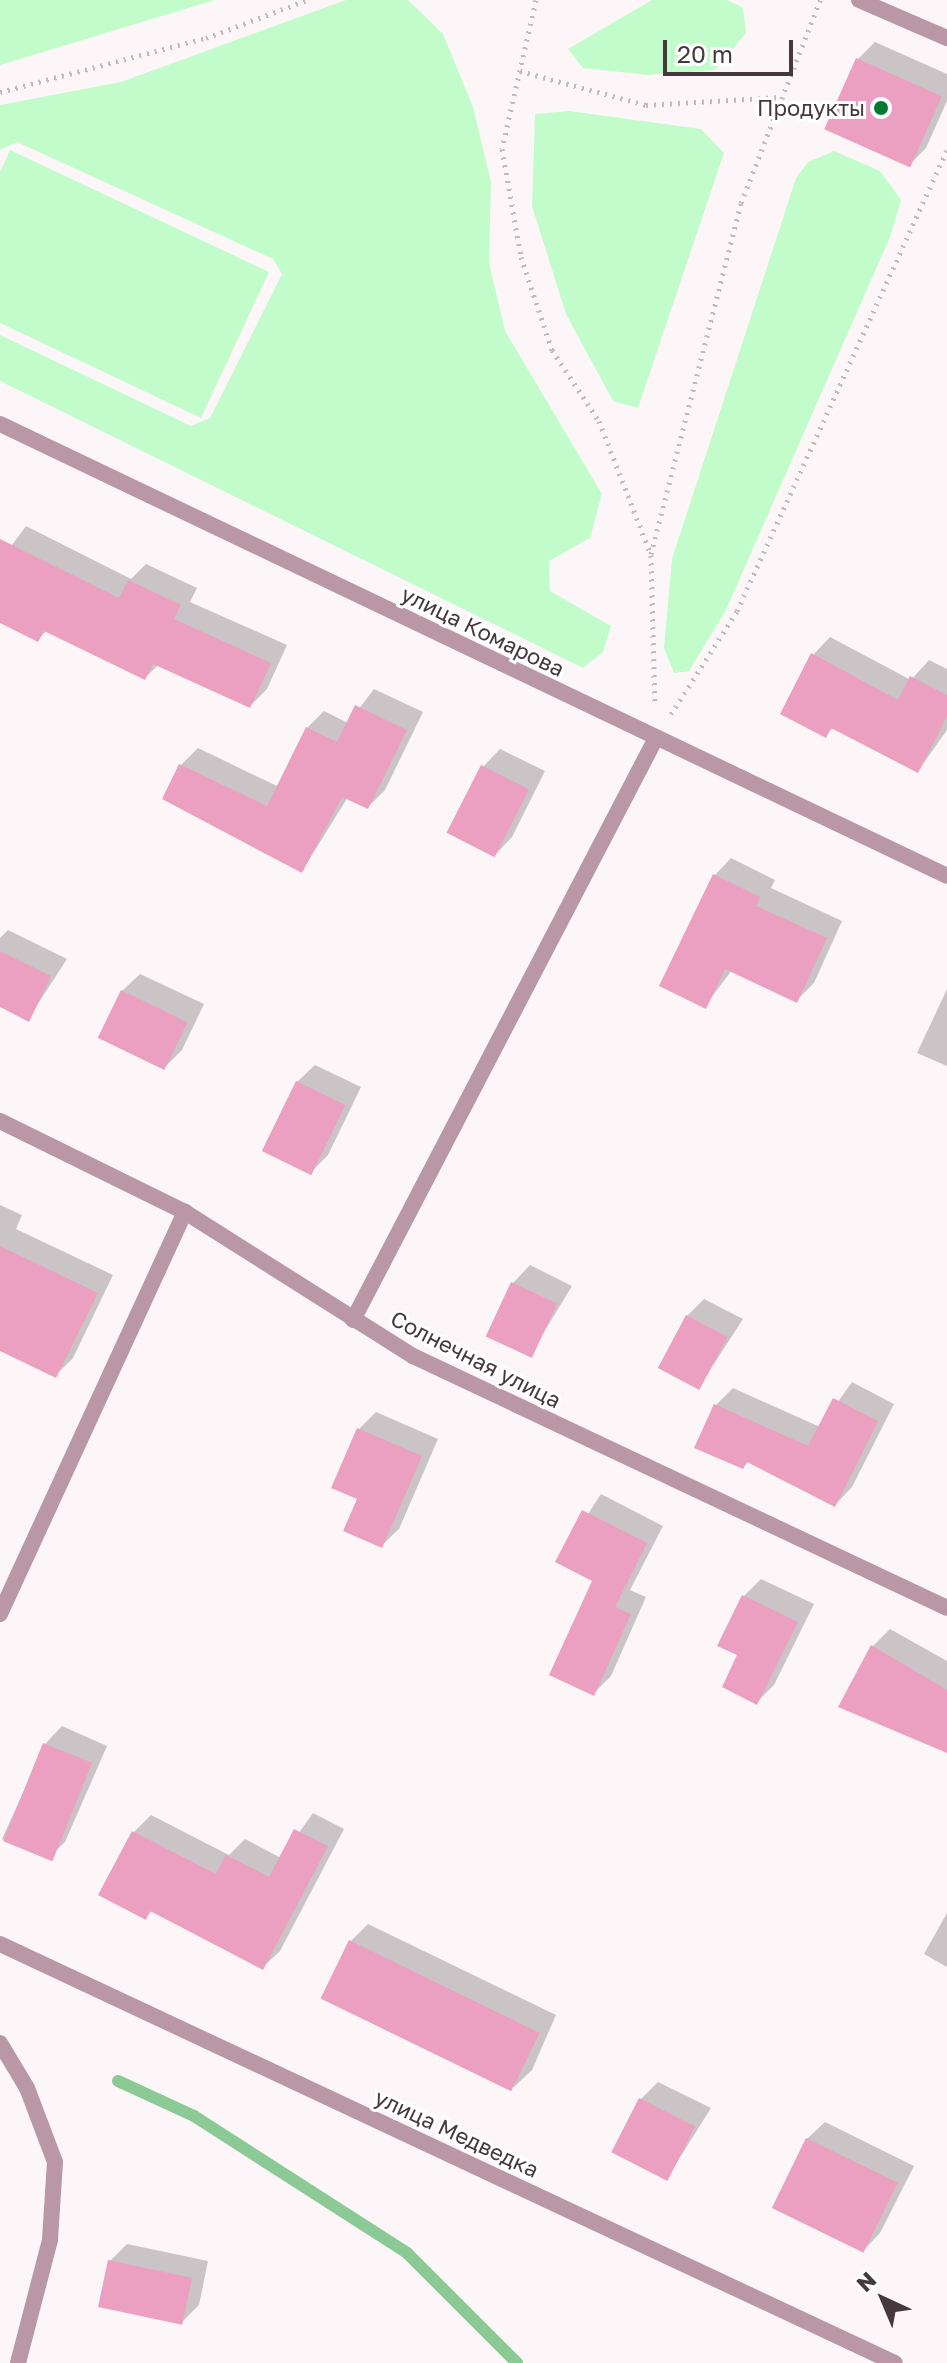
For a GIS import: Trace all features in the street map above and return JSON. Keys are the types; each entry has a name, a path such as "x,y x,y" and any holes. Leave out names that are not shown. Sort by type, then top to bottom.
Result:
{"street":[{"path":"859,0 947,38"},
{"name":"улица Комарова","path":"0,424 947,876"},
{"path":"353,1320 656,738"},
{"name":"Солнечная улица","path":"0,1121 185,1212 413,1356 947,1608"},
{"path":"0,1614 185,1212"},
{"name":"улица Медведка","path":"0,1944 895,2363"},
{"path":"0,2043 27,2088 55,2162 50,2240 18,2363"}],"path":[{"path":"0,92 206,38 307,0"},
{"path":"536,0 502,149 521,257 552,350 599,421 651,555"},
{"path":"656,738 651,555 741,203 820,0"},
{"path":"520,71 646,105 782,97"},
{"path":"656,738 737,611 947,150"}],"green space":[{"path":"0,0 215,0 0,65"},
{"path":"346,0 408,0 443,34 473,107 491,182 489,263 505,331 602,494 590,538 549,561 550,591 611,626 603,652 583,668 0,381 0,335 191,426 210,418 282,274 273,259 17,142 0,150 0,105 121,82"},
{"path":"652,0 727,0 743,8 746,33 715,70 648,75 583,68 568,49"},
{"path":"569,111 701,129 724,153 638,408 613,401 566,314 532,206 535,114"},
{"path":"10,150 269,272 201,418 0,323 0,172"},
{"path":"834,151 880,171 901,200 890,237 726,610 689,671 674,673 664,648 672,559 796,178 808,162"}],"building":[{"path":"856,58 942,96 910,167 824,129"},
{"path":"0,539 119,598 128,580 181,605 174,619 271,663 250,708 153,664 145,680 44,631 38,642 0,623"},
{"path":"811,653 898,700 910,676 947,695 947,716 918,773 831,728 826,738 780,714"},
{"path":"355,705 407,730 368,809 342,797 302,873 162,799 179,764 267,806 306,727 337,742"},
{"path":"481,765 529,790 495,857 446,833"},
{"path":"713,874 760,897 756,906 827,938 797,1003 725,969 706,1009 659,986"},
{"path":"0,951 51,976 29,1022 0,1007"},
{"path":"121,990 188,1022 164,1070 98,1038"},
{"path":"296,1081 345,1105 311,1175 262,1151"},
{"path":"0,1246 98,1293 56,1378 0,1351"},
{"path":"511,1282 557,1304 532,1358 486,1336"},
{"path":"686,1315 727,1337 699,1390 658,1368"},
{"path":"833,1398 878,1421 835,1507 747,1462 743,1469 694,1448 714,1404 808,1446"},
{"path":"357,1428 422,1456 382,1548 343,1531 357,1499 331,1488"},
{"path":"582,1510 647,1543 615,1607 631,1614 594,1696 549,1675 592,1581 555,1562"},
{"path":"742,1595 798,1622 757,1705 722,1687 737,1655 717,1646"},
{"path":"871,1645 947,1690 947,1753 838,1707"},
{"path":"43,1743 92,1763 52,1861 3,1841"},
{"path":"294,1829 328,1846 263,1970 150,1911 146,1920 98,1895 132,1831 216,1874 226,1855 269,1877"},
{"path":"349,1940 540,2033 511,2091 321,1998"},
{"path":"639,2098 695,2127 667,2181 611,2152"},
{"path":"806,2138 898,2183 863,2253 772,2208"},
{"path":"108,2260 192,2278 182,2325 98,2307"}],"waterway":[{"path":"118,2081 194,2116 407,2253 517,2363"}],"place":[{"name":"Продукты","path":"881,108"}]}
